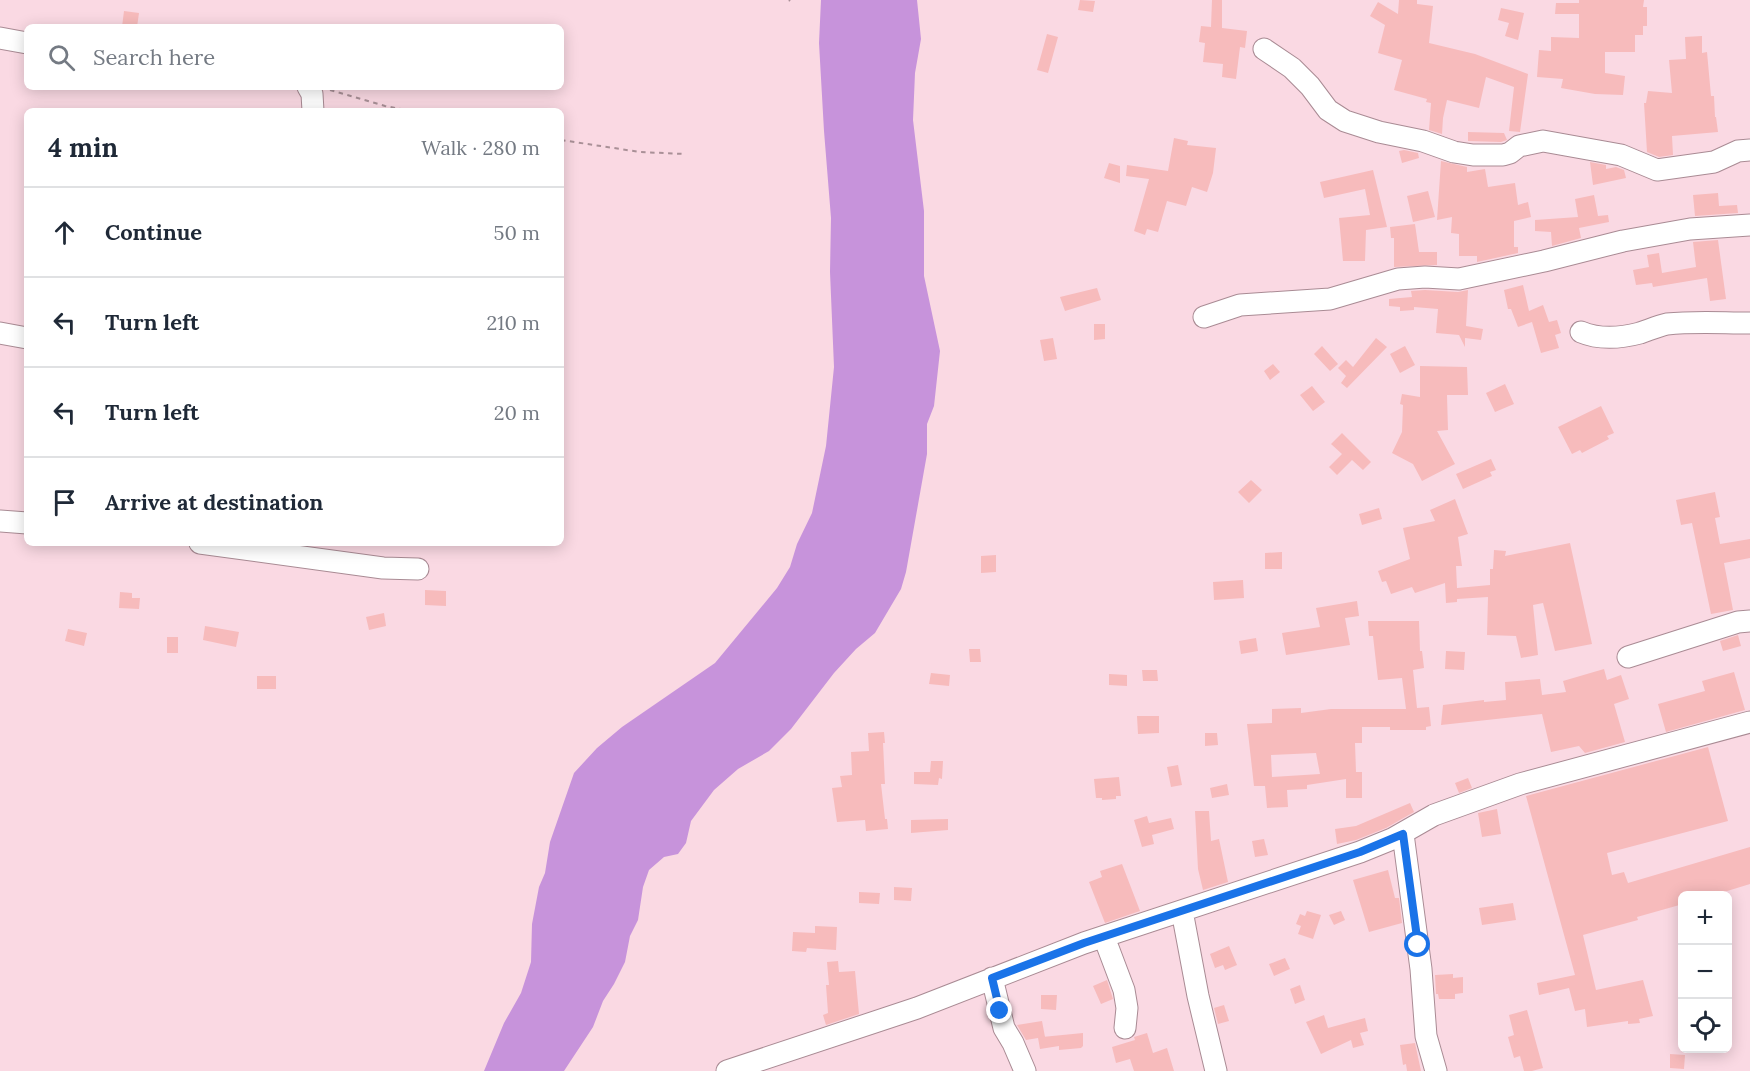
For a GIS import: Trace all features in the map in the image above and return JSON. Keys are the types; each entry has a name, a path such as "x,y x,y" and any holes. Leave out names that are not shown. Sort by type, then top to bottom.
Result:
{"street":[{"path":"0,38 24,43"},
{"path":"1263,49 1300,75 1328,111 1345,121 1379,132 1423,141 1454,152 1473,155 1503,155 1519,146 1543,141 1621,155 1657,170 1714,162 1738,152 1750,150"},
{"path":"313,108 312,94 316,90"},
{"path":"1204,317 1240,305 1330,299 1398,279 1425,277 1459,279 1623,241 1690,230 1750,225"},
{"path":"1581,332 1591,336 1613,337 1639,333 1665,325 1697,322 1750,323"},
{"path":"0,333 24,337"},
{"path":"0,521 24,523"},
{"path":"222,546 383,568 418,569"},
{"path":"1628,657 1738,622 1750,621"},
{"path":"727,1071 917,1008 1104,937 1360,852 1403,834 1434,815 1520,784 1750,722"},
{"path":"1403,834 1419,953 1426,1036 1436,1071"},
{"path":"1182,911 1198,996 1216,1071"},
{"path":"1104,937 1124,990 1127,1008 1125,1028"},
{"path":"992,978 1004,1028 1025,1071"}],"path":[{"path":"325,90 395,108"},
{"path":"564,140 640,152 685,154"}],"shaded area":[{"path":"821,0 917,0 921,39 915,73 913,120 924,211 924,276 940,351 934,406 927,424 927,454 901,589 875,633 856,649 834,673 791,729 769,751 738,769 714,790 691,821 686,843 678,854 664,857 649,870 643,887 638,920 630,936 625,962 603,1001 593,1027 564,1071 484,1071 504,1023 521,993 531,962 532,924 539,887 545,873 550,842 574,773 597,748 622,727 715,663 777,588 790,567 797,544 812,513 826,446 834,367 830,272 831,218 819,43"}],"building":[{"path":"1080,0 1095,1 1093,12 1078,10"},
{"path":"1212,0 1222,0 1222,28 1247,31 1245,48 1240,47 1236,79 1222,77 1223,64 1203,62 1205,43 1199,42 1201,26 1211,27"},
{"path":"1399,0 1417,0 1417,4 1433,6 1429,43 1475,54 1528,74 1520,132 1509,131 1514,87 1486,77 1479,108 1447,100 1442,134 1429,130 1431,103 1426,102 1427,99 1394,90 1402,60 1378,53 1385,25 1370,16 1378,2 1398,14"},
{"path":"1579,0 1644,0 1643,7 1647,7 1647,26 1643,26 1643,35 1635,35 1635,52 1605,52 1605,73 1625,76 1623,95 1595,94 1561,88 1563,79 1537,77 1539,50 1551,51 1551,37 1579,38 1579,14 1555,14 1556,3 1579,3"},
{"path":"1501,8 1524,13 1518,40 1505,36 1509,23 1498,20"},
{"path":"124,11 139,13 137,24 122,24"},
{"path":"1047,34 1058,37 1048,73 1037,70"},
{"path":"1702,36 1702,53 1707,52 1711,96 1714,96 1718,132 1672,136 1673,155 1659,157 1647,152 1644,103 1646,103 1648,91 1672,93 1669,60 1686,59 1685,37"},
{"path":"1468,132 1504,133 1507,140 1501,142 1468,141"},
{"path":"1174,138 1188,141 1187,145 1216,148 1213,173 1207,192 1192,187 1186,206 1167,201 1158,232 1147,229 1145,235 1134,231 1149,179 1126,176 1127,165 1168,171"},
{"path":"1399,151 1418,153 1419,158 1402,163"},
{"path":"1441,161 1467,167 1467,172 1485,169 1488,187 1515,183 1518,205 1528,202 1531,217 1514,221 1514,247 1518,247 1518,253 1477,262 1477,256 1459,256 1459,234 1451,233 1452,217 1437,220"},
{"path":"1590,162 1606,165 1606,169 1616,167 1624,170 1626,178 1593,185"},
{"path":"1109,163 1120,166 1120,183 1104,178"},
{"path":"1373,170 1387,227 1366,230 1365,261 1343,261 1339,218 1370,215 1365,189 1324,198 1320,182"},
{"path":"1428,191 1435,217 1413,222 1407,196"},
{"path":"1718,193 1719,206 1737,205 1738,213 1695,216 1693,195"},
{"path":"1594,195 1598,216 1608,215 1609,222 1579,228 1581,238 1552,246 1551,232 1535,231 1535,220 1578,217 1575,199"},
{"path":"1415,224 1419,252 1437,252 1437,265 1394,267 1394,238 1391,238 1390,227"},
{"path":"1718,240 1726,299 1710,301 1707,278 1653,287 1652,283 1636,285 1633,270 1649,267 1647,255 1659,253 1662,273 1696,267 1693,242"},
{"path":"1523,285 1529,311 1543,305 1549,322 1557,320 1561,333 1555,335 1559,348 1541,353 1532,322 1518,327 1511,309 1508,309 1504,290"},
{"path":"1097,288 1101,300 1065,311 1060,297"},
{"path":"1468,290 1466,326 1483,329 1481,340 1465,338 1465,347 1459,335 1436,333 1438,309 1414,307 1414,310 1400,311 1400,307 1389,306 1389,299 1412,297 1411,291 1458,292"},
{"path":"1094,324 1105,324 1105,339 1094,340"},
{"path":"1053,338 1057,359 1044,361 1040,340"},
{"path":"1376,338 1387,347 1347,388 1341,383 1346,376 1338,368 1346,360 1353,367"},
{"path":"1322,346 1338,364 1330,371 1314,354"},
{"path":"1405,346 1415,365 1400,373 1390,354"},
{"path":"1273,364 1280,372 1270,380 1264,371"},
{"path":"1420,366 1467,367 1468,395 1447,395 1448,430 1437,431 1455,464 1422,481 1413,464 1392,453 1402,432 1403,405 1400,404 1402,394 1420,397"},
{"path":"1505,384 1514,404 1495,412 1486,393"},
{"path":"1312,386 1325,402 1313,411 1300,395"},
{"path":"1601,406 1614,433 1607,436 1609,439 1582,453 1580,450 1572,454 1558,427"},
{"path":"1342,433 1371,462 1363,470 1352,460 1337,475 1329,467 1342,454 1331,444"},
{"path":"1491,459 1496,470 1490,472 1492,476 1463,489 1456,474"},
{"path":"1251,480 1262,490 1249,503 1238,492"},
{"path":"1715,492 1720,517 1715,518 1720,544 1750,539 1750,558 1724,563 1733,610 1711,614 1692,523 1681,525 1676,500"},
{"path":"1455,499 1468,534 1458,537 1462,566 1456,566 1457,588 1490,585 1490,569 1493,569 1494,550 1506,551 1505,556 1570,543 1592,644 1555,651 1543,603 1533,605 1538,655 1521,658 1516,636 1487,635 1488,597 1457,599 1457,602 1446,603 1445,583 1415,593 1412,587 1391,594 1386,581 1382,582 1378,571 1410,559 1403,528 1435,521 1430,510"},
{"path":"1379,508 1382,519 1362,525 1359,514"},
{"path":"1282,552 1282,569 1265,569 1265,553"},
{"path":"996,555 996,572 981,573 981,556"},
{"path":"1243,580 1244,598 1214,600 1213,582"},
{"path":"425,590 446,591 446,606 425,605"},
{"path":"120,592 132,593 132,598 140,598 139,609 119,608"},
{"path":"1357,601 1359,616 1345,618 1350,645 1286,655 1282,633 1320,627 1316,608"},
{"path":"384,613 386,626 369,630 366,617"},
{"path":"1368,621 1419,621 1420,651 1422,651 1424,668 1413,670 1417,708 1429,707 1431,726 1426,727 1426,730 1362,727 1362,743 1355,743 1356,772 1362,772 1362,798 1346,798 1346,779 1307,785 1307,789 1287,790 1288,807 1267,808 1265,786 1254,786 1247,724 1272,723 1272,709 1301,708 1301,713 1331,709 1406,709 1402,678 1378,680 1373,636 1369,636","holes":["1316,753 1320,774 1272,777 1271,755"]},
{"path":"205,626 239,632 236,647 203,640"},
{"path":"68,629 87,633 84,646 65,641"},
{"path":"1738,635 1741,646 1723,651 1720,641"},
{"path":"167,637 178,637 178,653 167,653"},
{"path":"1256,638 1258,651 1241,654 1239,641"},
{"path":"969,649 980,649 981,662 970,662"},
{"path":"1446,651 1465,652 1464,670 1445,669"},
{"path":"1604,669 1607,680 1621,675 1629,699 1614,704 1625,742 1585,753 1579,746 1551,752 1542,714 1441,725 1443,705 1506,700 1505,682 1540,679 1542,695 1566,692 1563,681"},
{"path":"1142,670 1157,670 1158,681 1143,681"},
{"path":"1734,672 1745,710 1666,732 1658,704 1705,691 1702,681"},
{"path":"931,673 950,675 949,686 929,684"},
{"path":"1109,674 1127,675 1127,686 1109,685"},
{"path":"257,676 276,676 276,689 257,689"},
{"path":"1137,716 1159,716 1159,733 1138,734"},
{"path":"884,732 885,784 881,784 888,829 866,831 865,820 837,822 832,788 842,787 840,776 852,775 851,752 869,751 868,733"},
{"path":"1205,733 1217,733 1218,745 1205,746"},
{"path":"1708,747 1728,821 1607,853 1612,875 1624,872 1628,883 1750,847 1750,884 1727,891 1678,891 1678,905 1637,917 1638,920 1583,935 1596,990 1643,980 1653,1016 1639,1019 1640,1023 1628,1024 1628,1021 1587,1027 1585,1009 1575,1011 1569,988 1539,995 1537,983 1575,975 1526,796"},
{"path":"931,761 943,761 942,779 939,778 938,785 914,784 914,772 930,772"},
{"path":"1178,765 1182,785 1171,787 1167,767"},
{"path":"1119,777 1121,796 1116,796 1116,799 1096,798 1094,779"},
{"path":"1468,778 1472,788 1459,793 1455,783"},
{"path":"1227,784 1229,795 1212,798 1210,788"},
{"path":"1410,803 1414,812 1386,828 1356,840 1337,844 1335,829 1356,826"},
{"path":"1497,809 1501,834 1482,837 1478,813"},
{"path":"1195,811 1209,811 1211,841 1219,839 1228,882 1203,890 1198,869"},
{"path":"1147,816 1149,823 1171,818 1174,829 1152,835 1154,844 1142,847 1134,820"},
{"path":"948,819 948,830 911,833 911,820"},
{"path":"1264,839 1268,855 1255,857 1252,841"},
{"path":"1122,864 1140,911 1105,923 1089,882 1102,877 1100,871"},
{"path":"1388,870 1395,898 1399,898 1402,923 1369,932 1353,880"},
{"path":"894,887 912,888 911,901 894,900"},
{"path":"859,892 880,893 879,904 859,903"},
{"path":"1513,903 1516,920 1482,925 1479,908"},
{"path":"1307,911 1321,915 1313,939 1298,934 1301,926 1296,924 1300,914 1305,916"},
{"path":"1341,911 1345,920 1334,925 1329,915"},
{"path":"815,926 837,927 836,950 807,948 806,952 792,951 793,932 815,933"},
{"path":"1229,946 1237,965 1225,970 1223,965 1215,968 1210,954"},
{"path":"1285,958 1290,969 1274,976 1269,964"},
{"path":"838,961 839,972 855,971 859,1014 826,1025 823,1015 828,1013 827,962"},
{"path":"1453,974 1453,978 1463,977 1463,993 1455,994 1455,999 1439,999 1436,994 1435,975"},
{"path":"1107,980 1113,999 1101,1004 1093,986"},
{"path":"1300,985 1305,1000 1295,1004 1290,989"},
{"path":"1041,995 1057,995 1056,1010 1041,1009"},
{"path":"1224,1005 1229,1021 1218,1024 1214,1008"},
{"path":"1527,1010 1543,1068 1532,1071 1524,1071 1520,1056 1514,1058 1508,1037 1514,1035 1509,1015"},
{"path":"1324,1015 1328,1028 1365,1018 1368,1031 1360,1033 1364,1045 1353,1048 1351,1040 1321,1054 1306,1022"},
{"path":"1042,1021 1045,1037 1083,1033 1083,1046 1059,1050 1059,1046 1040,1049 1038,1038 1026,1040 1017,1025"},
{"path":"1147,1033 1153,1053 1167,1048 1174,1071 1134,1071 1130,1059 1116,1063 1112,1047 1135,1040 1134,1037"},
{"path":"1415,1043 1421,1071 1407,1071 1406,1064 1403,1065 1400,1045"},
{"path":"1670,1054 1685,1055 1684,1069 1670,1068"}],"route":[{"path":"1000,1011 992,978 1084,943 1178,913 1269,880 1360,852 1403,834 1418,945"}]}
